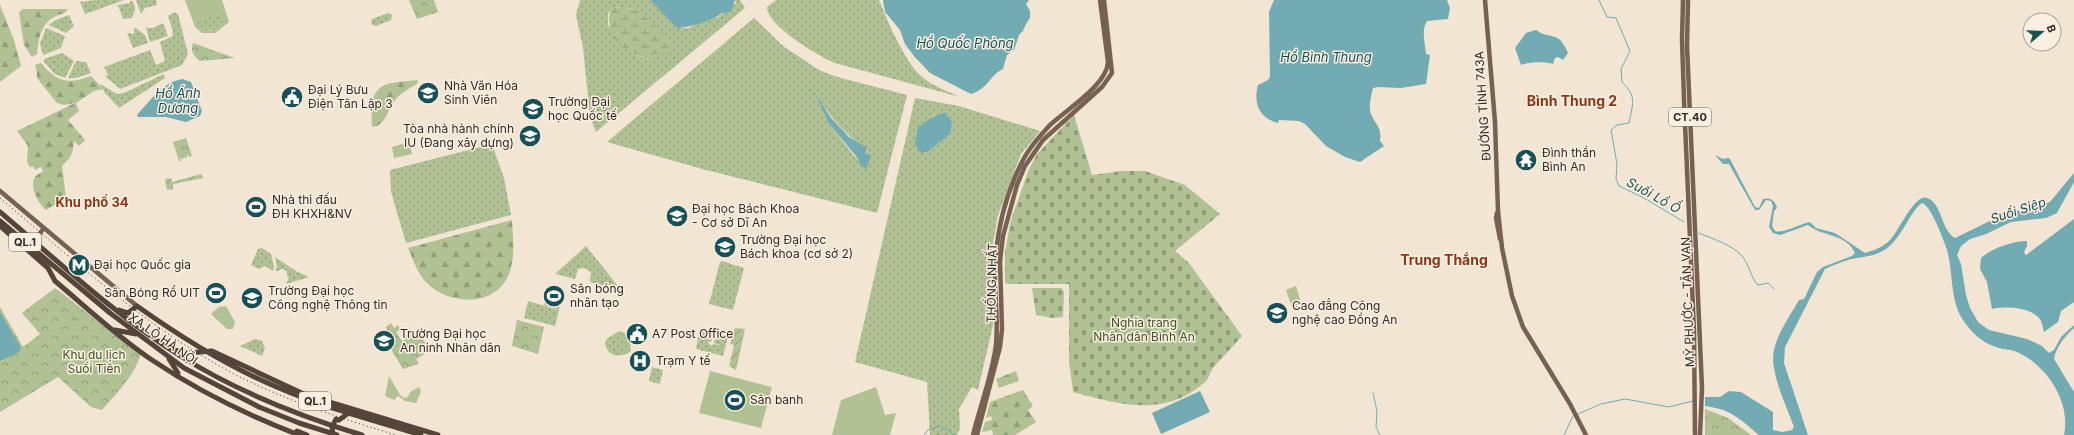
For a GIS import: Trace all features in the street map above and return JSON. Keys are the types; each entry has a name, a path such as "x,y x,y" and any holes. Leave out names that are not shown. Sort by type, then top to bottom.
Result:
{"highway":[{"name":"XA LỘ HÀ NỘI","path":"0,212 116,310 194,364 278,406 362,435"},
{"name":"XA LỘ HÀ NỘI","path":"0,221 39,256 52,272 58,284 144,353 194,385 299,435"},
{"name":"XA LỘ HÀ NỘI","path":"0,226 50,263 138,334 184,368 259,407 299,423 337,435"},
{"path":"50,263 56,274 58,284"},
{"name":"XA LỘ HÀ NỘI","path":"116,310 128,313 137,306 205,351 215,353 306,395 421,435"},
{"path":"114,329 138,334"},
{"path":"170,348 188,353 205,351"},
{"path":"166,355 178,373"},
{"name":"XA LỘ HÀ NỘI","path":"171,370 178,373 194,385"},
{"name":"XA LỘ HÀ NỘI","path":"348,410 438,435"},
{"path":"333,435 332,427 336,419 348,410"},
{"path":"337,435 335,428 339,420 348,410"},
{"name":"XA LỘ HÀ NỘI","path":"274,424 307,435"}],"main road":[{"path":"1100,0 1108,62 1106,79"},
{"path":"1104,0 1112,65 1112,73 1106,79"},
{"name":"ĐƯỜNG TỈNH 743A","path":"1485,0 1495,122 1498,211 1496,218 1498,236 1501,242 1512,296 1523,328 1570,404 1586,435"},
{"name":"MỸ PHƯỚC - TÂN VẠN","path":"1683,0 1693,233 1702,388 1700,435"},
{"name":"MỸ PHƯỚC - TÂN VẠN","path":"1685,39 1688,0"},
{"name":"THỐNG NHẤT","path":"977,435 1000,347 1000,261 1003,236 1008,215 1025,166 1034,150 1050,132 1106,79"},
{"name":"THỐNG NHẤT","path":"973,435 996,346 995,287 998,234 1004,211 1021,164 1040,135 1106,79"},
{"path":"0,192 137,306"},
{"path":"34,241 44,228"},
{"name":"MỸ PHƯỚC - TÂN VẠN","path":"1693,233 1696,407 1695,435"},
{"path":"995,287 1001,287"}],"green space":[{"path":"96,0 124,0 85,14 80,2"},
{"path":"136,0 156,0 157,5 145,8 141,14"},
{"path":"185,0 222,0 229,22 215,33 202,33 195,27","holes":["222,13 222,23 215,30 207,31 201,28 197,21"]},
{"path":"409,0 434,0 438,12 417,19"},
{"path":"580,0 650,0 677,28 689,28 697,23 718,17 736,3 735,0 740,0 745,8 596,132 590,116 583,48 576,15","holes":["612,7 635,9 669,39 668,53 656,54 647,60 628,51 608,25 608,14"]},
{"path":"776,0 879,0 897,40 915,70 930,83 960,97 828,60 795,40 775,22 769,14 767,7"},
{"path":"130,1 133,1 135,9 132,18 123,19 118,5 130,3"},
{"path":"0,5 14,40 21,66 0,82"},
{"path":"612,7 635,9 643,14 669,39 671,43 668,54 656,54 647,60 622,46 611,31 609,19"},
{"path":"23,9 68,9 47,22 40,37 37,54 32,57 24,45 19,12"},
{"path":"175,12 178,14 188,54 182,65 120,89 105,76 108,75 104,67 150,50 156,65 165,61 160,42 173,36 173,31 168,16"},
{"path":"222,13 222,23 215,30 207,31 201,28 196,21"},
{"path":"388,13 392,15 391,20 376,26 371,24 372,19"},
{"path":"69,15 74,26 66,33 49,25 56,20"},
{"path":"754,18 783,46 819,70 837,77 907,95 877,213 706,170 607,142","holes":["815,92 838,124 867,150 865,154 870,155 859,160 855,157 828,122"]},
{"path":"163,23 168,36 150,42 146,28 147,26 147,28 153,28"},
{"path":"46,28 65,36 61,48 43,55 40,44"},
{"path":"136,28 145,35 148,43 133,48 127,33 134,34 134,29"},
{"path":"193,43 235,58 200,61 193,53"},
{"path":"62,53 74,61 65,78 55,74 44,62 44,59"},
{"path":"76,61 86,62 91,73 76,78 68,78"},
{"path":"41,63 52,74 63,80 69,81 83,79 91,76 103,89 94,91 76,103 79,111 68,120 85,140 79,146 74,141 71,155 62,166 66,198 46,210 37,199 33,185 35,177 43,171 41,167 35,170 33,166 30,167 27,161 28,146 17,131 75,103 64,105 57,103 37,78 35,65"},
{"path":"164,74 165,78 119,108 105,93 100,84 117,94 124,93"},
{"path":"418,80 417,84 396,99 384,120 377,126 372,127 373,102 375,94 379,88 394,83"},
{"path":"915,98 959,106 1040,131 1021,154 998,215 991,254 993,325 978,390 972,387 959,409 960,428 957,435 930,435 927,382 855,362","holes":["945,112 952,122 951,133 929,151 918,127 929,119"]},
{"name":"Nghĩa trang Nhân dân Bình An","path":"1074,115 1092,175 1121,171 1145,171 1185,185 1220,214 1175,251 1189,263 1242,336 1213,368 1206,381 1191,393 1175,400 1159,404 1125,404 1073,392 1069,360 1069,284 1007,284 1005,282 1005,252 1011,220 1029,169 1037,154"},
{"path":"186,138 192,156 189,157 188,154 187,157 182,159 180,157 181,161 179,161 173,142"},
{"path":"409,142 412,154 394,158 392,147"},
{"path":"492,144 504,178 511,215 406,243 391,192 390,170"},
{"path":"201,174 203,178 173,184 173,189 167,190 165,179 171,178 172,182"},
{"path":"512,220 513,257 510,271 500,288 491,294 480,298 469,300 457,299 436,290 421,276 408,248"},
{"path":"586,246 620,290 590,282 591,272 584,268 578,269 575,279 555,274"},
{"path":"262,248 271,254 274,266 273,271 265,266 259,269 251,265 258,249"},
{"path":"275,257 296,271 309,277 286,284 289,277 287,276 287,271 282,269 278,271 275,270 277,267"},
{"path":"722,261 744,268 733,310 709,304 720,262"},
{"name":"Sân bóng nhân tạo","path":"549,285 564,289 559,310 544,305"},
{"path":"1296,286 1301,303 1292,307 1286,290"},
{"name":"Khu du lịch Suối Tiên","path":"55,288 141,354 138,362 124,384 102,410 91,407 58,377 0,412 0,307 23,347 40,334 22,313"},
{"path":"1032,288 1062,288 1064,292 1063,317 1052,318 1036,315"},
{"path":"528,301 559,310 555,326 524,318"},
{"path":"226,306 235,322 233,329 227,329 211,314 219,307"},
{"path":"517,320 544,327 538,354 512,346"},
{"path":"391,323 394,328 398,325 400,330 396,332 408,349 402,337 417,329 430,351 416,359 419,364 403,369 383,336 388,332 386,327"},
{"path":"700,328 714,332 712,341 708,342 711,346 714,344 725,346 714,343 715,332 728,336 723,356 696,349"},
{"path":"735,328 745,329 736,370 729,366 734,345 730,344"},
{"path":"619,331 625,333 629,340 631,346 630,352 622,355 614,355 608,351 605,343 608,338"},
{"path":"255,339 262,341 265,348 262,356 240,346"},
{"path":"652,367 663,370 660,384 649,381"},
{"name":"Sân banh","path":"710,371 772,387 761,428 699,413"},
{"path":"1016,371 1019,381 999,388 996,379"},
{"path":"389,376 400,395 404,398 408,397 410,392 419,387 421,392 416,403 405,401 398,396 394,400 385,396"},
{"path":"876,387 885,415 896,413 890,435 832,435 841,400"},
{"path":"1023,390 1033,406 1028,410 1036,422 1015,435 993,435 992,430 982,432 985,422 992,420 991,416 986,418 990,402"},
{"path":"1705,409 1728,418 1751,435 1705,435"}],"water":[{"path":"650,0 735,0 731,12 722,13 701,23 677,28"},
{"name":"Hồ Quốc Phòng","path":"883,0 1029,0 1026,4 1030,11 1030,18 1019,35 1014,50 1007,55 1003,69 981,89 971,94 930,73 914,56 905,44 900,30 885,12"},
{"name":"Hồ Bình Thung","path":"1274,0 1447,0 1450,8 1448,19 1427,21 1424,28 1426,54 1430,55 1426,84 1401,88 1373,88 1370,101 1370,111 1379,129 1380,141 1384,146 1360,162 1345,157 1326,146 1305,124 1299,121 1279,120 1278,123 1271,121 1262,114 1259,109 1256,98 1258,85 1268,80 1270,77 1269,12"},
{"path":"1536,30 1561,41 1568,53 1563,60 1558,57 1555,58 1553,64 1537,62 1521,65 1515,48 1526,33"},
{"name":"Hồ Ánh Dương","path":"182,79 191,82 202,111 200,116 186,122 166,117 138,117 137,115 162,88"},
{"path":"814,91 831,118 849,137 867,148 865,154 871,155 866,169 860,165 859,160 828,122"},
{"path":"945,112 952,122 951,133 929,151 921,153 915,144 918,127 929,119"},
{"path":"1715,155 1723,159 1730,159 1755,207 1759,208 1763,199 1770,199 1775,203 1777,208 1774,211 1772,226 1775,231 1778,232 1787,230 1810,222 1816,228 1835,233 1865,253 1885,245 1894,235 1912,207 1922,198 1927,198 1932,201 1939,211 1950,234 1955,238 1992,220 2000,214 2012,210 2022,211 2050,202 2074,173 2074,182 2057,213 2046,218 2011,222 1986,234 1970,239 1961,246 1957,255 1961,264 1966,295 1970,308 1978,322 1989,330 2027,339 2042,346 2049,353 2054,350 2061,337 2074,325 2074,328 2064,338 2059,346 2054,359 2074,392 2074,435 2064,435 2064,411 2060,399 2055,387 2039,367 2030,359 2016,352 1999,348 1984,341 1965,323 1956,306 1947,250 1933,216 1926,205 1922,203 1914,211 1897,238 1886,249 1876,254 1850,259 1825,269 1785,347 1784,363 1808,435 1759,435 1729,412 1705,406 1705,397 1720,397 1729,391 1741,392 1773,412 1773,430 1782,432 1792,430 1794,427 1776,378 1774,368 1774,350 1778,337 1799,300 1804,299 1817,272 1823,267 1852,256 1855,253 1846,242 1820,232 1808,225 1780,235 1773,233 1769,227 1773,206 1771,201 1766,200 1759,210 1755,210 1729,164 1723,164"},
{"path":"2074,219 2074,302 2061,311 2058,322 2044,332 2040,319 2028,311 2016,308 1992,309 1987,282 1980,269 1981,258 1991,251 2003,246 2015,242 2027,241 2027,246 2024,252 2026,255"},
{"path":"0,312 20,346 20,351 0,361"},
{"path":"1200,391 1210,412 1161,434 1152,413"}],"waterway":[{"name":"Suối Lồ Ồ","path":"1599,0 1607,17 1616,18 1630,51 1621,69 1622,82 1630,92 1633,101 1629,123 1617,125 1611,130 1617,164 1616,179 1619,186 1644,198 1684,222"},
{"name":"Suối Lồ Ồ","path":"1699,233 1734,249 1743,257 1756,283 1758,285 1768,283 1774,289"},
{"path":"1373,393 1377,411 1376,427 1380,435"},
{"path":"1578,414 1601,404 1625,399 1669,407 1693,401"},
{"path":"1564,435 1573,416"},
{"path":"924,435 928,430 939,426 950,431 953,435"}],"railway":[{"path":"0,198 115,294 175,339 207,359 240,377 297,402 396,435"}],"place":[{"name":"Nhà Văn Hóa Sinh Viên","path":"428,93"},
{"name":"Đại Lý Bưu Điện Tân Lập 3","path":"292,97"},
{"name":"Trường Đại học Quốc tế","path":"533,109"},
{"name":"Tòa nhà hành chính IU (Đang xây dựng)","path":"530,136"},
{"name":"Đình thần Bình An","path":"1526,160"},
{"name":"Nhà thi đấu ĐH KHXH&NV","path":"256,207"},
{"name":"Đại học Bách Khoa - Cơ sở Dĩ An","path":"677,216"},
{"name":"Trường Đại học Bách khoa (cơ sở 2)","path":"725,247"},
{"name":"Đại học Quốc gia","path":"79,265"},
{"name":"Sân Bóng Rổ UIT","path":"216,293"},
{"name":"Sân bóng nhân tạo","path":"554,296"},
{"name":"Trường Đại học Công nghệ Thông tin","path":"252,298"},
{"name":"Cao đẳng Công nghệ cao Đồng An","path":"1277,313"},
{"name":"A7 Post Office","path":"637,334"},
{"name":"Trường Đại học An ninh Nhân dân","path":"384,341"},
{"name":"Trạm Y tế","path":"640,361"},
{"name":"Sân banh","path":"735,400"}],"district":[{"name":"Bình Thung 2","path":"1572,101"},
{"name":"Khu phố 34","path":"92,202"},
{"name":"Trung Thắng","path":"1444,260"}],"water label":[{"name":"Suối Siệp","path":"2018,210"}]}
